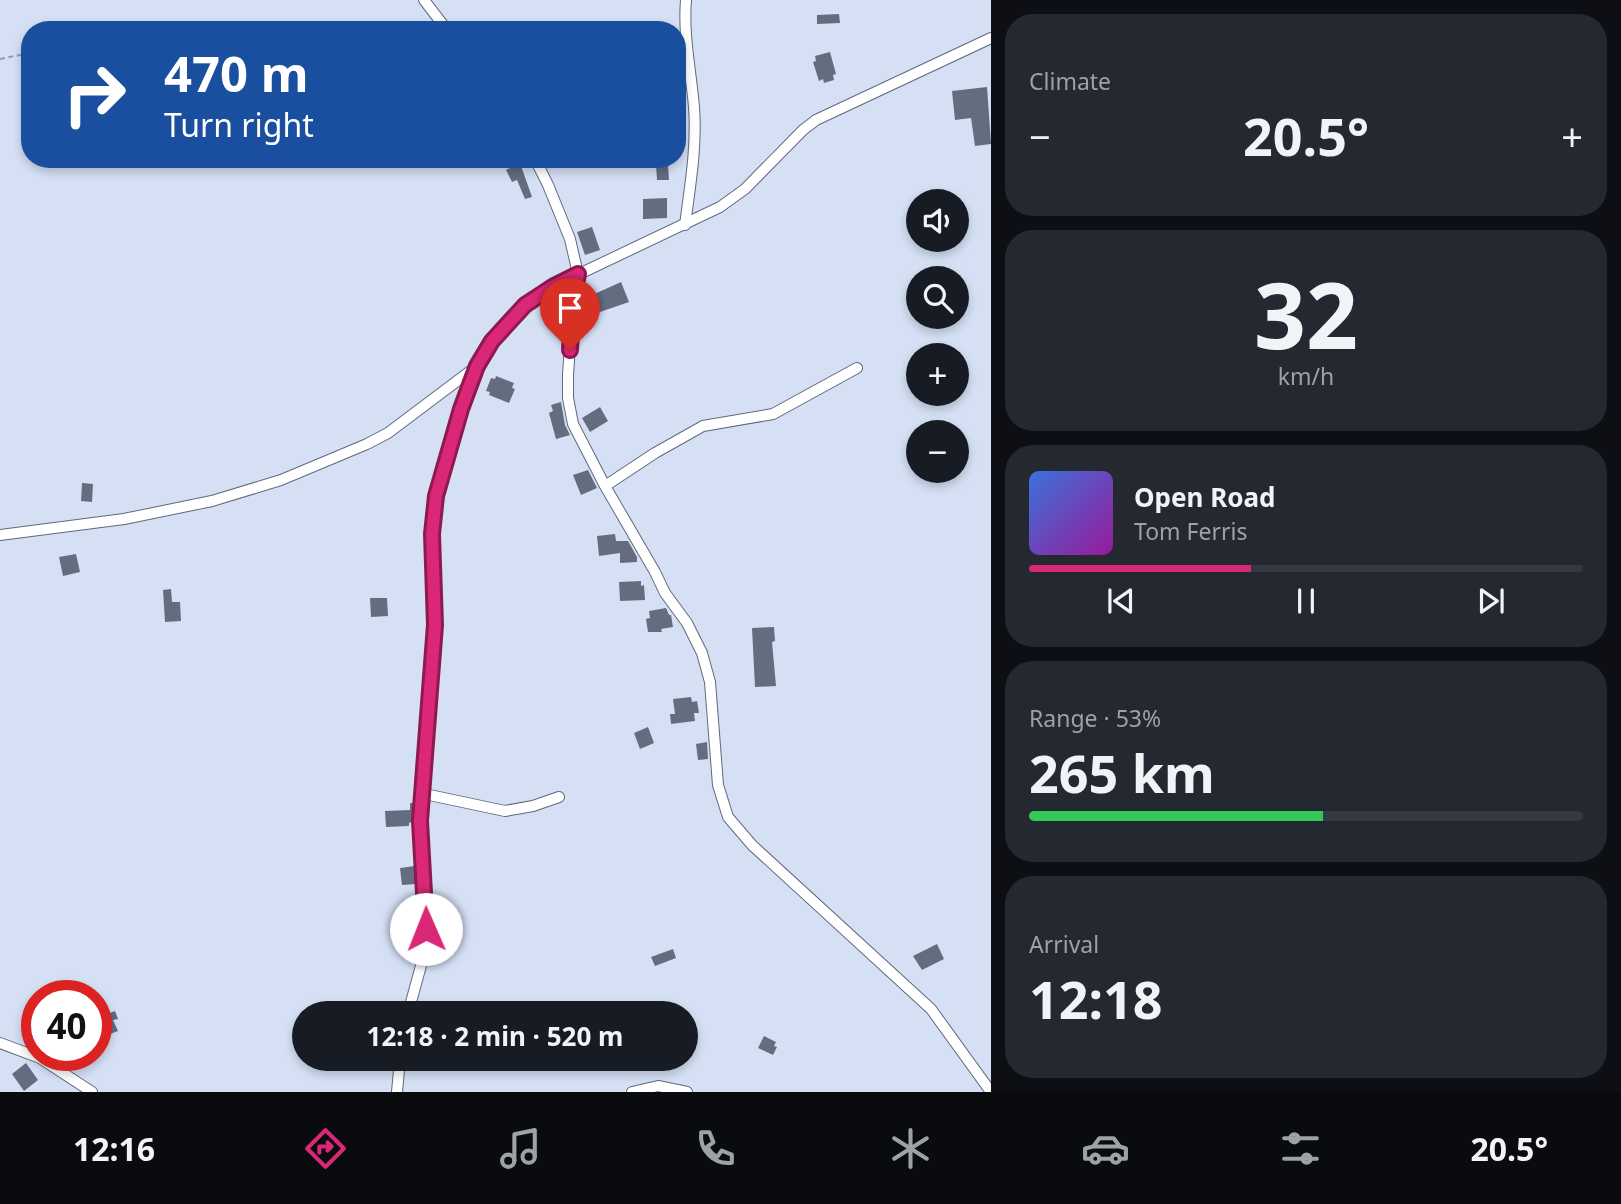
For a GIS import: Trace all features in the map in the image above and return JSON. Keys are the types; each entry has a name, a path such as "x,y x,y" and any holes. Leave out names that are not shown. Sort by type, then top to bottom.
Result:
{"street":[{"path":"424,0 440,21"},
{"path":"685,21 686,0"},
{"path":"685,225 694,157 686,38"},
{"path":"411,1001 422,962 426,929 420,821 435,625 433,516 457,420 477,366 501,329 519,311 554,286 685,225 734,198 816,120 991,38"},
{"path":"539,168 570,239 578,274 573,299 568,375 570,413 582,444 605,486 702,653 710,682 718,785 728,817 751,845 931,1009 991,1091"},
{"path":"0,535 124,519 212,500 281,480 330,461 388,433 477,366"},
{"path":"605,486 703,426 773,414 858,368"},
{"path":"421,793 505,811 533,806 559,797"},
{"path":"0,1043 40,1058 92,1092"},
{"path":"397,1092 399,1071"},
{"path":"632,1092 649,1086 687,1092"}],"path":[{"path":"0,60 21,55"}],"building":[{"path":"839,14 840,23 817,24 817,15"},
{"path":"830,52 836,74 833,75 834,80 824,83 823,79 819,81 813,62 816,61 815,56"},
{"path":"987,87 991,144 975,146 971,118 955,120 952,91"},
{"path":"522,168 532,197 525,199 517,180 512,182 506,170"},
{"path":"656,168 668,168 669,180 657,180"},
{"path":"667,198 667,218 643,219 643,199"},
{"path":"592,227 600,250 585,255 577,232"},
{"path":"621,282 629,302 597,313 590,296"},
{"path":"496,376 514,383 512,388 515,389 509,403 489,395 490,392 486,391 491,378 495,379"},
{"path":"561,402 565,425 570,435 556,439 549,413 553,411 551,405"},
{"path":"600,407 608,421 590,432 582,418"},
{"path":"588,470 597,488 581,495 573,475"},
{"path":"82,483 93,484 92,502 81,501"},
{"path":"615,534 616,541 628,541 637,562 620,563 620,553 599,556 597,536"},
{"path":"76,554 80,572 63,576 59,557"},
{"path":"641,581 641,586 644,585 645,600 620,601 619,582"},
{"path":"171,589 172,602 180,602 181,621 165,622 163,590"},
{"path":"370,598 387,598 388,616 371,617"},
{"path":"666,608 671,615 673,627 661,629 662,632 648,632 646,619 650,618 649,611"},
{"path":"774,627 775,641 772,642 776,686 755,687 752,628"},
{"path":"691,697 692,702 697,701 699,713 694,713 695,721 671,724 670,714 675,714 673,699"},
{"path":"648,727 654,743 640,749 634,733"},
{"path":"707,742 708,759 698,760 696,744"},
{"path":"410,803 413,803 412,822 409,826 386,827 385,811 410,810"},
{"path":"415,866 416,884 402,885 400,868"},
{"path":"937,944 944,959 922,970 913,956"},
{"path":"673,949 676,958 655,966 651,957"},
{"path":"115,1011 118,1019 113,1020 118,1031 112,1033 112,1012"},
{"path":"764,1036 776,1042 773,1055 758,1048"},
{"path":"21,1067 21,1071 32,1071 38,1080 24,1091 12,1074"}],"route":[{"path":"426,929 420,821 435,625 432,534 436,496 461,409 477,366 492,341 525,305 578,274 573,299 570,350"}]}
